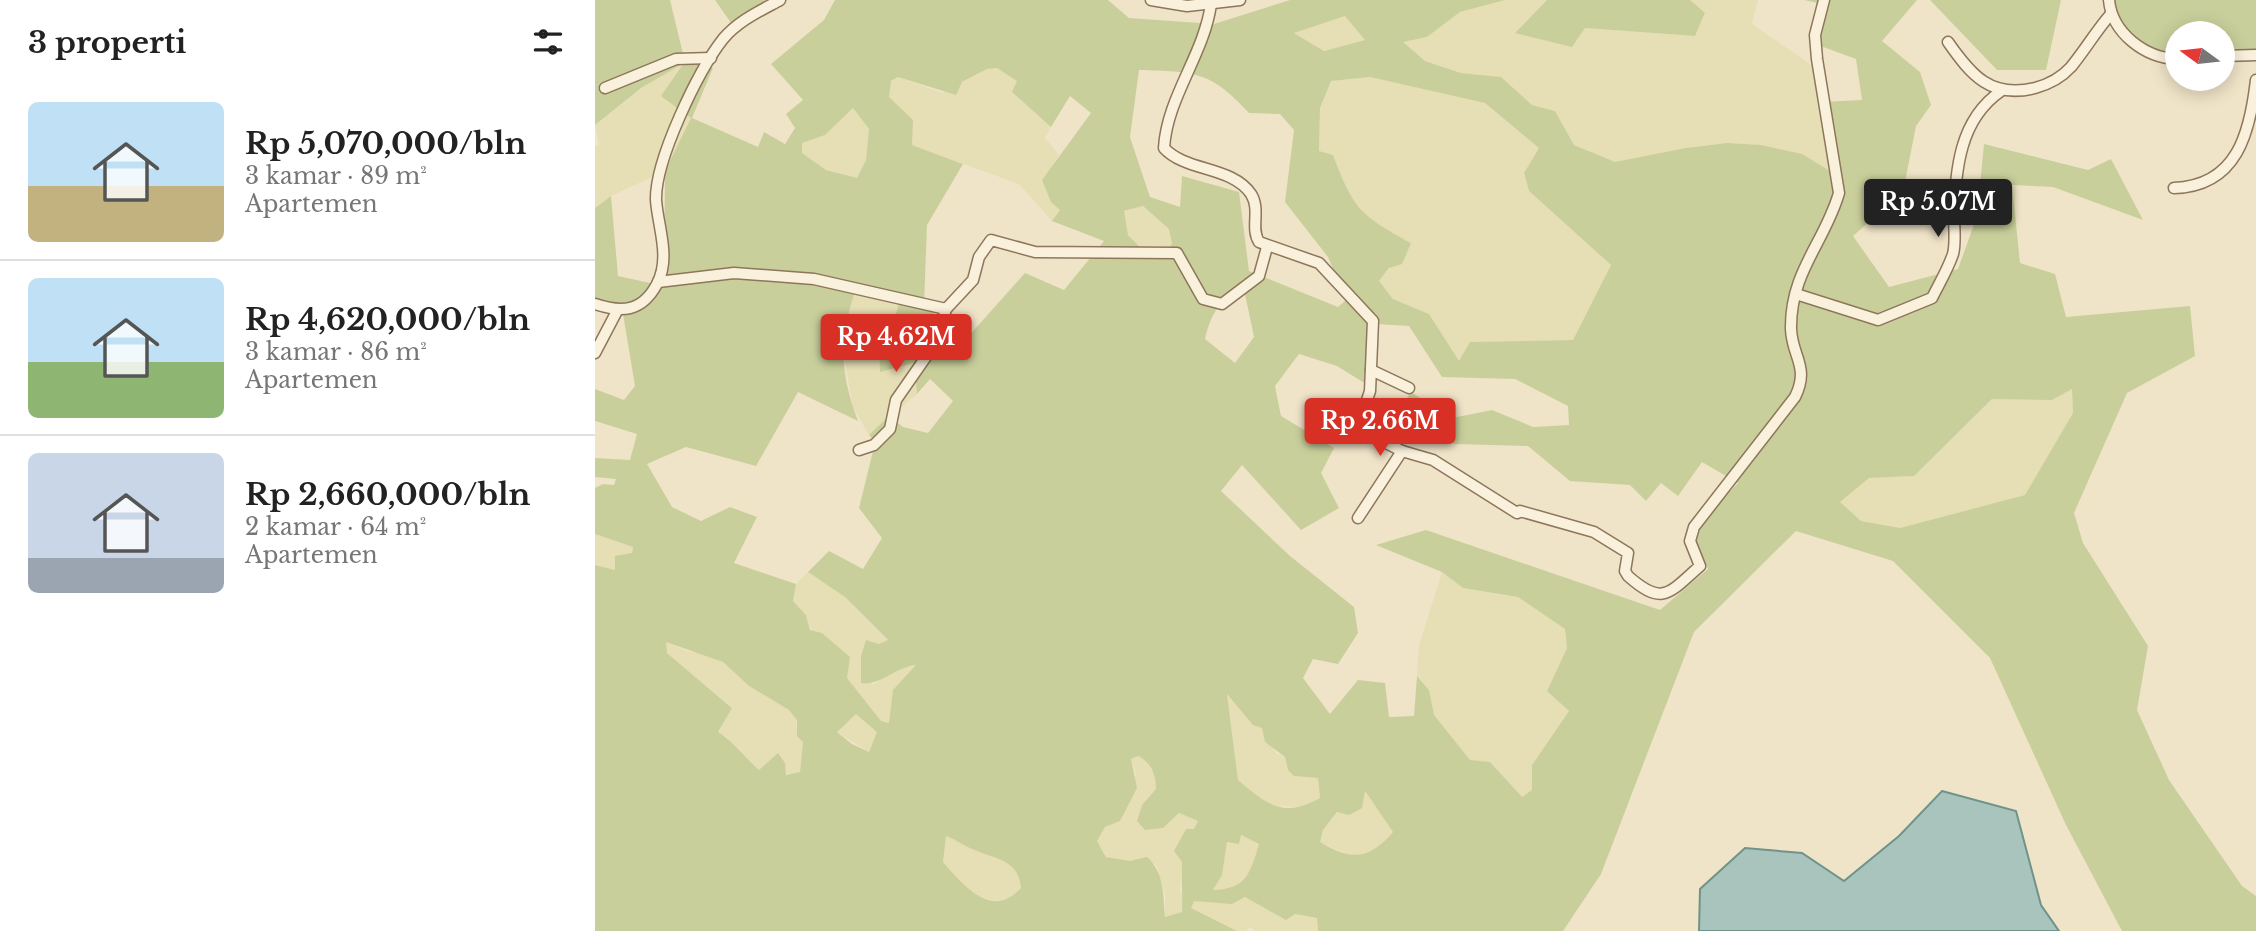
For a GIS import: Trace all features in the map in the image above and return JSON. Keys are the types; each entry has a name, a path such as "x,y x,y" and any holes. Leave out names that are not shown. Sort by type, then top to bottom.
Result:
{"street":[{"path":"595,304 617,311 642,304 658,282 663,261 656,202 659,174 670,140 711,58 735,27 780,0"},
{"path":"1151,0 1167,4 1210,4 1240,0"},
{"path":"1210,4 1198,52 1165,132 1164,148 1173,158 1233,179 1250,193 1257,210 1255,236 1268,247 1319,263 1373,321 1370,391 1364,409 1354,419 1354,427 1402,451 1433,460 1517,513 1594,532 1628,553 1625,571 1634,581 1655,595 1667,595 1700,566 1690,541 1694,527 1795,397 1802,383 1801,365 1791,330 1796,295 1809,253 1833,214 1839,194 1815,35 1825,0"},
{"path":"2109,0 2110,15 2136,45 2165,59"},
{"path":"1948,42 1965,66 1986,85 2001,91 2032,89 2059,79 2110,15"},
{"path":"2235,56 2256,55"},
{"path":"605,88 676,59 711,58"},
{"path":"2174,188 2193,187 2211,181 2234,156 2251,121 2256,79"},
{"path":"1796,295 1878,320 1932,298 1953,253 1956,173 1963,147 1973,118 1982,106 2001,91"},
{"path":"859,450 874,445 890,429 896,400 937,341 946,309 973,280 979,257 991,240 1035,252 1177,253 1203,299 1222,304 1259,276 1268,247"},
{"path":"658,282 734,273 814,279 946,309"},
{"path":"595,353 617,311"},
{"path":"1371,370 1409,388"},
{"path":"1358,518 1402,451"}],"shaded area":[{"path":"1505,0 1547,0 1515,33 1584,28 1695,36 1705,14 1690,0 1758,0 1752,24 1813,66 1839,176 1761,145 1727,143 1686,148 1615,163 1574,145 1555,111 1532,105 1501,77 1461,73 1425,61 1402,42 1427,37 1460,12"},
{"path":"1346,16 1365,40 1324,51 1293,32"},
{"path":"685,62 691,118 665,171 611,196 595,208 595,146 599,145 595,125 641,88"},
{"path":"997,68 1018,81 1013,92 1051,127 1045,138 1059,155 1049,173 1060,210 1052,221 1019,184 912,145 889,97 891,82 898,77 943,93 987,69"},
{"path":"1370,77 1485,103 1539,148 1524,173 1529,191 1611,265 1573,340 1471,342 1459,362 1429,314 1393,299 1379,281 1411,243 1370,221 1348,193 1333,155 1319,151 1320,108 1330,81"},
{"path":"853,108 869,129 866,160 857,178 826,170 802,153 802,143 825,135"},
{"path":"1143,206 1169,229 1172,245 1165,253 1145,252 1128,235 1123,212"},
{"path":"857,286 899,303 894,321 879,344 880,371 914,363 917,394 869,435 853,407 842,346 847,315"},
{"path":"2072,389 2073,413 2025,495 1900,528 1861,521 1840,502 1869,478 1914,476 1992,399 2052,400"},
{"path":"595,534 633,547 632,553 615,571 595,565"},
{"path":"808,572 845,597 888,641 879,644 866,640 872,685 904,666 917,665 890,723 881,721 847,678 822,634 811,630 806,615 793,601 796,584"},
{"path":"1442,572 1463,588 1518,597 1565,629 1567,648 1547,690 1569,711 1532,765 1532,790 1522,798 1490,762 1470,761 1433,715 1429,690 1417,676 1419,646"},
{"path":"666,641 686,651 709,654 723,662 749,686 789,710 797,720 796,726 803,742 800,772 795,775 759,770 736,751 726,736 718,733 732,707 667,653"},
{"path":"1227,693 1253,725 1262,727 1276,753 1285,757 1288,770 1294,776 1318,778 1320,798 1304,807 1270,806 1238,780"},
{"path":"856,713 878,732 869,752 837,732"},
{"path":"1138,756 1146,760 1156,778 1156,789 1142,805 1137,821 1145,830 1163,828 1179,813 1199,820 1194,830 1186,829 1178,847 1182,862 1180,891 1183,897 1183,912 1165,917 1165,895 1157,866 1147,858 1130,861 1107,857 1097,841 1105,827 1120,821 1136,774 1131,759"},
{"path":"1364,790 1393,832 1378,849 1353,857 1319,842 1323,830 1338,812"},
{"path":"946,835 974,850 1006,860 1020,876 1021,888 1014,897 997,901 975,896 943,862"},
{"path":"1241,835 1259,844 1249,875 1231,890 1213,890 1222,875 1227,841"},
{"path":"1245,896 1264,908 1317,918 1318,931 1255,931 1250,927 1246,931 1237,931 1191,908 1193,901"}],"green space":[{"path":"595,0 670,0 685,62 713,68 692,118 758,147 764,132 785,144 795,128 786,114 803,100 771,64 824,20 835,0 1108,0 1129,18 1214,24 1290,0 1505,0 1460,12 1427,37 1403,42 1425,61 1461,73 1501,77 1532,105 1555,111 1574,145 1615,162 1727,143 1761,145 1802,154 1838,176 1822,102 1862,100 1856,59 1815,44 1823,4 1804,0 1917,0 1882,41 1920,72 1931,105 1916,126 1903,192 1853,236 1889,287 1958,269 1977,216 1984,144 2088,170 2111,159 2143,220 2053,187 2012,185 2020,263 2055,274 2066,317 2190,306 2195,356 2127,393 2074,513 2083,543 2148,646 2137,710 2169,780 2242,886 2256,896 2256,931 2122,931 2066,825 1990,658 1893,561 1796,531 1694,632 1601,874 1563,931 1318,931 1317,918 1295,914 1286,920 1245,897 1232,904 1194,901 1191,908 1237,931 595,931 595,565 615,570 615,556 632,553 633,547 595,534 595,488 603,484 614,485 616,479 595,477 595,458 630,460 637,434 595,421 595,389 624,400 635,386 623,314 595,302 595,208 611,196 618,276 664,286 665,171 691,118 661,96 684,63 641,88 595,125","holes":["1345,16 1365,40 1324,51 1294,33","997,68 1017,81 1012,92 1051,127 1070,96 1091,113 1042,180 1051,202 1060,210 1052,221 1104,241 1064,290 1025,273 967,338 924,306 927,225 963,164 912,145 913,120 889,97 891,81 898,77 956,95 962,82 987,69","1139,70 1200,76 1223,88 1249,113 1280,114 1294,130 1285,202 1328,257 1346,300 1338,307 1249,271 1239,192 1182,176 1180,207 1150,197 1130,137","1370,77 1485,103 1539,148 1524,173 1529,191 1611,265 1573,340 1470,342 1459,361 1429,314 1393,299 1379,281 1389,268 1402,264 1411,243 1369,217 1353,200 1333,155 1319,151 1320,108 1331,81","853,108 869,129 866,160 857,178 826,170 802,153 802,143 825,135","1143,206 1169,229 1172,244 1164,253 1145,252 1128,235 1124,211","857,286 899,303 894,321 879,344 880,372 914,363 917,394 930,379 953,401 928,433 903,427 889,416 869,435 875,443 859,508 882,538 863,569 829,551 808,572 845,597 888,640 879,644 866,640 861,656 861,683 875,682 908,666 916,665 893,690 889,723 881,721 847,678 850,657 822,633 810,630 806,615 793,601 796,584 734,563 757,517 730,507 701,521 672,507 647,464 686,447 756,466 798,392 858,421 847,386 844,338","1245,294 1254,337 1235,363 1205,339 1213,315 1223,303","1375,324 1409,326 1442,377 1515,379 1568,406 1569,425 1533,427 1492,410 1452,418 1411,392 1399,411 1454,444 1528,446 1570,481 1630,485 1646,501 1661,483 1678,496 1702,462 1738,483 1692,532 1708,569 1660,610 1426,530 1376,545 1442,572 1463,588 1518,597 1565,629 1567,648 1547,691 1569,711 1532,765 1532,790 1522,797 1490,762 1470,760 1434,715 1429,690 1417,676 1414,716 1389,717 1385,683 1358,680 1330,714 1303,678 1313,659 1338,664 1358,633 1354,607 1290,556 1221,491 1242,465 1301,530 1339,508 1321,473 1334,448 1281,416 1275,386 1299,354 1337,366 1366,384","2072,389 2073,413 2025,495 1900,528 1861,521 1840,502 1869,478 1914,476 1992,399 2052,400","666,642 723,662 749,686 789,710 797,720 797,736 803,742 800,772 786,775 785,763 778,753 759,770 718,732 732,708 667,653","1227,694 1253,725 1262,728 1265,742 1285,757 1288,770 1294,776 1318,778 1320,798 1307,804 1285,808 1258,796 1238,780","856,714 877,732 869,752 852,744 837,732","1138,756 1149,765 1156,784 1156,789 1142,805 1137,821 1145,830 1163,828 1179,813 1198,821 1194,829 1186,829 1174,851 1182,862 1182,912 1165,917 1160,877 1147,857 1130,861 1106,857 1097,841 1105,827 1120,821 1137,788 1131,759","1365,791 1393,832 1376,848 1359,855 1350,855 1320,842 1323,830 1337,812 1349,815 1362,808","1241,835 1259,844 1253,863 1240,883 1213,890 1222,875 1227,842 1239,844","946,836 1004,861 1016,871 1021,888 1010,897 999,901 988,900 978,896 943,862"]},
{"path":"715,0 765,0 758,14 738,33"},
{"path":"1547,0 1690,0 1705,13 1695,36 1585,28 1572,47 1515,33"},
{"path":"1930,0 2061,0 2046,70 1997,70"},
{"path":"2112,0 2256,0 2256,55 2235,61 2235,21 2165,21 2165,55 2146,46 2112,13"}],"water":[{"path":"1942,791 2016,811 2041,905 2059,931 1699,931 1700,889 1745,848 1802,853 1844,881 1899,836"}]}
